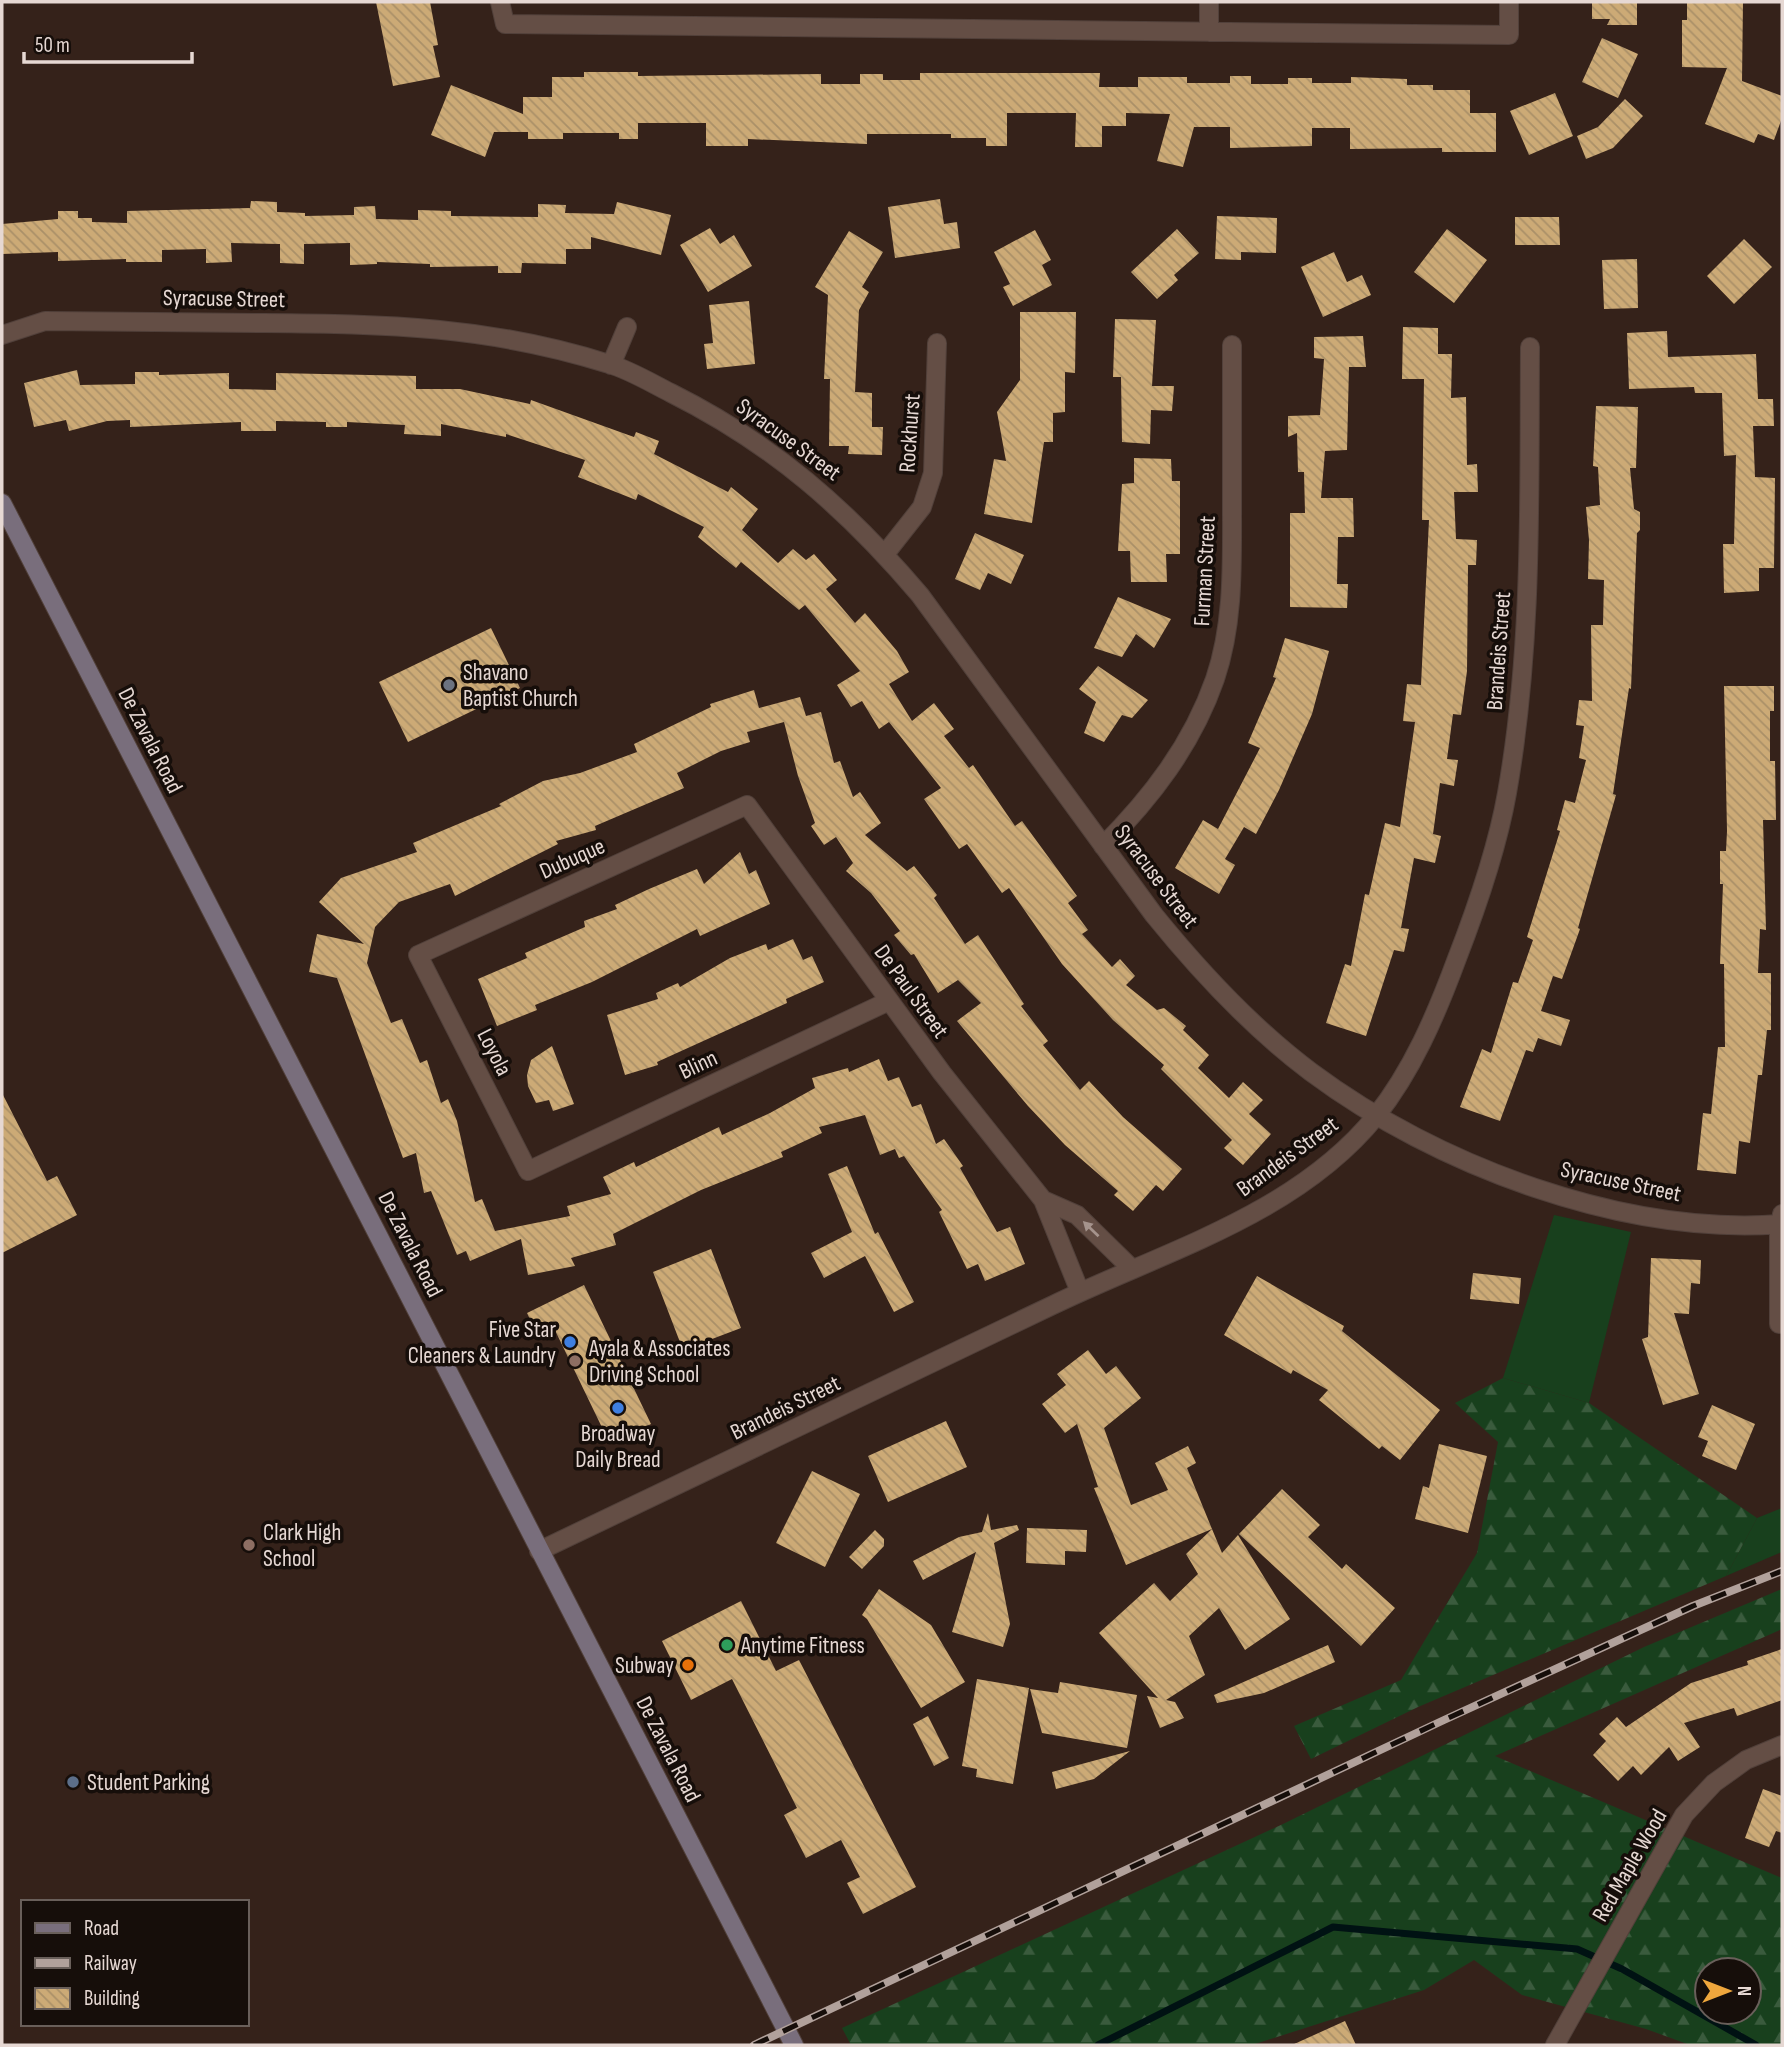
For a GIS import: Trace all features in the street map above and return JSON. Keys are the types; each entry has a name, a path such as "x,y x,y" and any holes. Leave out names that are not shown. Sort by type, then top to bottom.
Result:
{"main road":[{"name":"De Zavala Road","path":"2,503 794,2045"}],"street":[{"path":"500,2 505,24 1509,35 1509,2"},
{"path":"1209,2 1209,32"},
{"name":"Syracuse Street","path":"2,335 45,321 438,327 509,338 611,365 711,413 772,452 829,497 885,554 920,596 1103,846 1194,964 1250,1021 1312,1072 1377,1115 1453,1156 1569,1198 1638,1214 1685,1220 1782,1221"},
{"path":"611,365 627,327"},
{"name":"Rockhurst","path":"885,554 922,507 933,472 937,343"},
{"name":"Furman Street","path":"1103,846 1135,814 1185,744 1215,678 1224,643 1232,571 1233,345"},
{"name":"Brandeis Street","path":"539,1552 1080,1292 1254,1213 1345,1149 1377,1115 1436,1013 1477,907 1507,798 1524,666 1528,576 1530,347"},
{"name":"Dubuque","path":"418,955 747,805"},
{"name":"De Paul Street","path":"747,805 889,1001 1044,1200 1080,1292"},
{"name":"Loyola","path":"418,955 528,1171"},
{"name":"Blinn","path":"528,1171 889,1001"},
{"name":"De Paul Street","path":"1044,1200 1077,1215 1131,1269"},
{"path":"1779,1324 1782,1221"},
{"name":"Red Maple Wood","path":"1555,2045 1684,1815 1714,1783 1746,1760 1782,1745"}],"green space":[{"path":"1554,1215 1631,1232 1589,1403 1503,1378"},
{"path":"1503,1378 1589,1403 1757,1518 1726,1576 1418,1707 1311,1759 1294,1726 1401,1680 1477,1553 1498,1442 1455,1403"},
{"path":"1782,1508 1782,1552 1726,1576 1757,1518"},
{"path":"1782,1589 1782,1629 1495,1756 1782,1878 1782,2045 1690,2045 1646,2029 1522,1995 1474,1960 1424,1990 1252,2045 851,2045 842,2028 1283,1824 1644,1647"}],"building":[{"path":"376,2 430,2 438,45 433,46 440,77 393,86"},
{"path":"1592,2 1637,2 1637,25 1607,25 1610,19 1592,19"},
{"path":"1687,2 1743,2 1742,81 1782,96 1782,118 1774,140 1758,134 1754,143 1705,124 1727,68 1682,67 1682,20 1687,20"},
{"path":"1602,38 1638,54 1618,98 1582,82"},
{"path":"584,72 638,72 638,76 821,74 821,84 860,84 860,74 883,74 883,80 920,80 920,73 1100,73 1099,87 1138,87 1138,77 1187,77 1187,83 1230,83 1230,76 1251,76 1251,84 1288,84 1288,78 1312,78 1312,83 1351,83 1351,77 1407,79 1407,85 1433,85 1433,90 1470,90 1470,113 1496,113 1496,152 1442,152 1442,148 1350,149 1350,128 1312,128 1312,146 1230,148 1230,127 1194,127 1183,167 1157,161 1170,114 1126,113 1126,126 1102,126 1102,147 1075,147 1076,113 1007,113 1007,146 986,146 986,138 951,138 951,134 867,134 867,144 748,139 748,146 706,146 706,123 638,123 638,139 619,139 619,133 563,133 563,139 528,139 528,132 494,132 485,157 431,135 451,85 523,114 523,97 552,97 552,77 584,77"},
{"path":"1555,93 1573,136 1529,155 1510,111"},
{"path":"1625,99 1643,116 1613,148 1586,159 1577,136 1598,127"},
{"path":"940,199 944,224 957,222 960,248 895,258 888,207"},
{"path":"251,201 277,202 277,212 305,213 305,216 354,215 354,207 375,206 376,219 418,220 418,210 451,211 451,216 538,217 538,204 566,205 565,213 614,214 617,202 671,215 661,255 591,237 591,249 566,249 566,264 522,263 521,273 498,273 498,266 430,267 430,264 377,262 350,265 350,243 304,244 304,264 280,263 280,244 231,243 232,262 206,263 206,249 162,250 162,262 126,262 126,259 58,261 58,252 2,254 2,224 58,219 58,211 78,211 78,218 92,218 92,222 127,223 127,211 250,208"},
{"path":"1217,216 1277,218 1276,253 1241,252 1241,260 1215,259"},
{"path":"1515,217 1559,217 1560,245 1515,245"},
{"path":"710,228 720,244 734,235 752,266 708,292 680,245"},
{"path":"1177,229 1199,253 1174,275 1178,280 1157,299 1131,272"},
{"path":"1447,229 1487,260 1454,303 1414,272"},
{"path":"1035,230 1051,260 1042,265 1052,285 1013,306 1003,287 1010,284 994,252"},
{"path":"849,231 883,252 862,287 869,292 859,310 855,392 872,393 872,427 883,427 882,455 848,454 849,446 829,446 830,379 824,379 828,295 815,287"},
{"path":"1744,239 1772,267 1734,304 1707,276"},
{"path":"1334,252 1347,282 1362,275 1371,295 1323,317 1301,267"},
{"path":"1637,259 1638,308 1604,309 1602,260"},
{"path":"749,301 755,364 707,369 704,344 713,343 709,305"},
{"path":"1020,312 1076,312 1075,373 1065,372 1065,412 1053,413 1053,442 1044,442 1032,523 984,514 994,459 1006,461 997,412 1020,380"},
{"path":"1115,319 1156,320 1152,386 1174,386 1172,411 1151,410 1150,444 1122,442 1121,377 1113,377"},
{"path":"1403,327 1438,328 1438,354 1452,354 1451,398 1466,397 1467,465 1477,464 1478,492 1454,492 1456,539 1477,540 1476,565 1468,565 1467,671 1461,715 1453,714 1447,759 1458,760 1454,786 1440,783 1433,834 1441,836 1435,863 1414,858 1401,928 1409,929 1404,952 1394,950 1366,1036 1326,1023 1345,964 1351,966 1365,894 1369,895 1385,823 1400,827 1415,722 1403,721 1407,684 1421,685 1429,520 1422,520 1424,379 1402,379"},
{"path":"1667,331 1668,357 1756,354 1758,399 1773,399 1774,426 1753,426 1755,477 1775,478 1774,568 1759,568 1759,591 1724,593 1723,544 1734,544 1736,455 1724,456 1722,393 1695,393 1694,387 1629,389 1627,333"},
{"path":"1363,336 1366,367 1349,367 1347,450 1325,451 1321,498 1353,498 1354,537 1338,537 1337,584 1348,584 1347,608 1290,607 1290,513 1305,513 1304,472 1298,472 1297,433 1288,437 1288,416 1320,415 1324,359 1314,358 1314,337"},
{"path":"77,370 80,385 135,384 135,372 159,372 159,375 229,373 229,389 276,390 276,373 416,376 416,389 460,389 530,404 531,400 634,437 636,432 659,441 654,454 728,492 731,487 758,509 742,530 778,563 793,549 806,560 814,554 837,580 826,589 855,623 865,613 897,651 909,672 889,684 912,721 934,703 954,729 944,736 969,768 973,765 1015,826 1022,821 1077,896 1068,903 1088,930 1082,934 1112,967 1120,959 1135,976 1126,985 1157,1010 1164,1008 1186,1026 1183,1030 1209,1055 1198,1068 1229,1098 1243,1082 1263,1100 1249,1114 1271,1134 1243,1165 1224,1148 1232,1140 1161,1069 1164,1065 1113,1020 1062,964 1009,888 1002,893 967,844 959,849 924,799 941,788 889,722 879,729 862,701 851,707 837,685 860,671 805,605 799,610 741,562 736,568 698,537 704,527 638,494 636,500 578,477 585,460 506,434 506,437 441,424 441,436 404,434 405,425 347,422 347,427 326,427 326,422 276,421 276,431 241,431 241,422 130,427 130,420 107,421 69,431 66,420 34,427 24,383"},
{"path":"1596,406 1638,407 1636,468 1630,468 1634,509 1640,512 1631,689 1629,688 1613,794 1616,795 1578,928 1580,929 1562,979 1553,976 1541,1011 1570,1020 1561,1046 1538,1038 1533,1052 1526,1050 1500,1121 1460,1107 1482,1049 1491,1053 1513,982 1518,983 1533,940 1527,937 1560,831 1557,830 1565,800 1575,803 1586,760 1579,758 1584,726 1576,725 1579,700 1592,701 1591,625 1603,625 1604,580 1588,579 1586,507 1600,505 1598,467 1593,466"},
{"path":"1134,458 1171,459 1172,481 1180,481 1180,554 1166,554 1167,582 1131,582 1130,551 1118,551 1122,484 1134,483"},
{"path":"975,533 1024,555 1011,584 988,573 980,590 955,579"},
{"path":"1118,597 1171,619 1154,648 1136,634 1122,657 1094,648"},
{"name":"Shavano Baptist Church","path":"491,628 520,688 408,742 379,682"},
{"path":"1285,638 1329,651 1312,714 1279,790 1256,834 1244,827 1225,859 1235,865 1219,894 1175,868 1203,820 1218,829 1260,748 1248,743 1276,678 1273,677"},
{"path":"1098,666 1148,700 1132,718 1122,715 1104,742 1084,733 1096,702 1079,689"},
{"path":"1724,686 1774,686 1774,711 1770,711 1770,761 1775,761 1776,820 1763,820 1766,930 1760,929 1758,973 1771,973 1771,1030 1767,1030 1762,1075 1758,1075 1750,1143 1739,1141 1736,1174 1697,1170 1703,1113 1711,1114 1718,1047 1725,1047 1724,964 1720,964 1723,884 1720,884 1720,851 1726,851 1727,831"},
{"path":"754,690 759,708 800,697 806,716 821,712 834,763 840,761 853,797 860,792 881,823 865,835 907,871 914,866 937,895 934,898 965,944 978,935 1024,1004 1021,1006 1048,1041 1043,1045 1080,1090 1089,1081 1123,1117 1182,1169 1163,1191 1156,1185 1133,1211 1114,1195 1118,1191 1065,1145 1028,1106 957,1021 981,1003 958,980 938,993 914,954 911,955 894,935 900,931 871,893 846,871 853,863 836,837 824,845 811,826 815,823 798,776 784,722 747,732 750,742 721,751 677,773 684,788 595,826 596,830 556,841 558,844 455,896 450,884 399,902 375,927 367,963 391,1023 402,1019 420,1063 427,1060 441,1103 448,1099 457,1121 475,1202 482,1199 495,1231 570,1216 567,1206 611,1194 603,1177 634,1162 636,1167 719,1127 722,1135 770,1113 815,1088 812,1078 848,1068 849,1072 879,1059 888,1081 899,1077 912,1107 921,1104 936,1144 944,1139 963,1166 960,1168 997,1232 1010,1227 1025,1264 985,1281 978,1264 967,1269 939,1212 942,1210 904,1156 899,1158 895,1149 880,1155 865,1115 819,1127 822,1133 781,1152 783,1157 701,1190 613,1234 616,1245 571,1258 575,1266 528,1275 521,1239 470,1261 466,1251 457,1255 431,1191 424,1193 416,1153 403,1158 337,978 309,972 317,934 364,944 319,902 341,878 417,852 413,843 501,806 499,804 543,781 580,773 637,752 634,744 711,707 710,704"},
{"path":"740,852 749,874 756,870 770,904 700,936 697,929 592,982 535,1005 537,1010 497,1026 478,979 527,958 525,953 585,927 584,921 617,909 615,905 649,889 697,869 704,884"},
{"path":"793,939 803,960 812,956 824,982 786,999 787,1003 657,1062 658,1065 625,1075 607,1015 658,999 656,993 678,983 680,987 730,958 766,944 768,950"},
{"path":"552,1046 574,1104 553,1111 549,1100 536,1103 528,1086 527,1075 531,1060"},
{"path":"2,1093 47,1181 57,1176 77,1215 2,1253"},
{"path":"847,1166 875,1234 878,1232 914,1302 894,1312 865,1256 824,1278 811,1253 852,1232 828,1174"},
{"path":"711,1249 741,1328 683,1350 653,1272"},
{"path":"1651,1258 1701,1260 1700,1284 1691,1283 1689,1314 1674,1313 1699,1394 1663,1405 1642,1339 1648,1337"},
{"path":"1473,1273 1521,1278 1519,1304 1470,1299"},
{"path":"1257,1276 1344,1326 1342,1331 1440,1410 1400,1460 1382,1446 1379,1449 1319,1400 1328,1390 1293,1370 1291,1374 1224,1335"},
{"path":"584,1285 651,1424 610,1444 551,1322 535,1330 527,1313"},
{"path":"1088,1350 1106,1374 1116,1366 1141,1398 1104,1428 1131,1505 1168,1490 1155,1463 1188,1446 1196,1463 1187,1468 1212,1529 1126,1565 1094,1488 1098,1487 1077,1424 1065,1433 1042,1404 1066,1385 1057,1374"},
{"path":"1712,1405 1755,1424 1736,1470 1702,1456 1708,1441 1698,1437"},
{"path":"946,1421 967,1467 888,1502 868,1456"},
{"path":"1439,1444 1487,1456 1468,1533 1415,1519 1423,1486 1429,1488"},
{"path":"812,1471 860,1494 825,1567 776,1543"},
{"path":"1282,1489 1320,1525 1308,1537 1342,1569 1346,1564 1395,1608 1361,1646 1239,1534"},
{"path":"988,1513 991,1530 1017,1525 1019,1530 994,1543 1010,1624 1003,1647 952,1632 976,1552 923,1580 913,1561 959,1537 982,1532"},
{"path":"1027,1528 1087,1530 1086,1552 1065,1551 1065,1565 1026,1563"},
{"path":"1212,1529 1222,1553 1238,1535 1290,1619 1245,1650 1219,1608 1189,1636 1205,1675 1166,1700 1175,1702 1184,1718 1160,1728 1147,1696 1158,1698 1099,1633 1154,1583 1170,1601 1198,1574 1186,1554"},
{"path":"875,1530 884,1539 884,1546 862,1569 849,1557"},
{"path":"879,1589 931,1625 965,1682 921,1708 862,1615"},
{"path":"741,1601 776,1671 799,1660 916,1887 863,1914 847,1883 860,1877 841,1840 806,1858 784,1815 797,1808 732,1679 691,1700 662,1641"},
{"path":"1328,1645 1335,1662 1264,1693 1217,1703 1214,1695"},
{"path":"1782,1649 1782,1700 1737,1716 1734,1708 1684,1723 1700,1747 1678,1761 1669,1747 1641,1775 1633,1766 1618,1781 1593,1755 1606,1741 1599,1734 1617,1717 1626,1727 1691,1683 1748,1665 1747,1661"},
{"path":"977,1679 1029,1688 1013,1784 976,1777 977,1769 962,1766"},
{"path":"1060,1682 1137,1695 1127,1748 1042,1733 1030,1689 1058,1693"},
{"path":"928,1716 949,1758 934,1766 913,1724"},
{"path":"1130,1751 1094,1779 1056,1789 1052,1772"},
{"path":"1763,1789 1782,1796 1782,1833 1776,1831 1769,1847 1745,1838"},
{"path":"1345,2021 1356,2045 1292,2045"}],"waterway":[{"path":"1098,2045 1333,1927 1577,1949 1622,1969 1756,2045"}],"railway":[{"path":"754,2045 1444,1720 1693,1606 1782,1571"}],"place":[{"name":"Shavano Baptist Church","path":"449,685"},
{"name":"Five Star Cleaners & Laundry","path":"570,1342"},
{"name":"Ayala & Associates Driving School","path":"575,1361"},
{"name":"Broadway Daily Bread","path":"618,1408"},
{"name":"Clark High School","path":"249,1545"},
{"name":"Anytime Fitness","path":"727,1645"},
{"name":"Subway","path":"688,1665"},
{"name":"Student Parking","path":"73,1782"}]}
